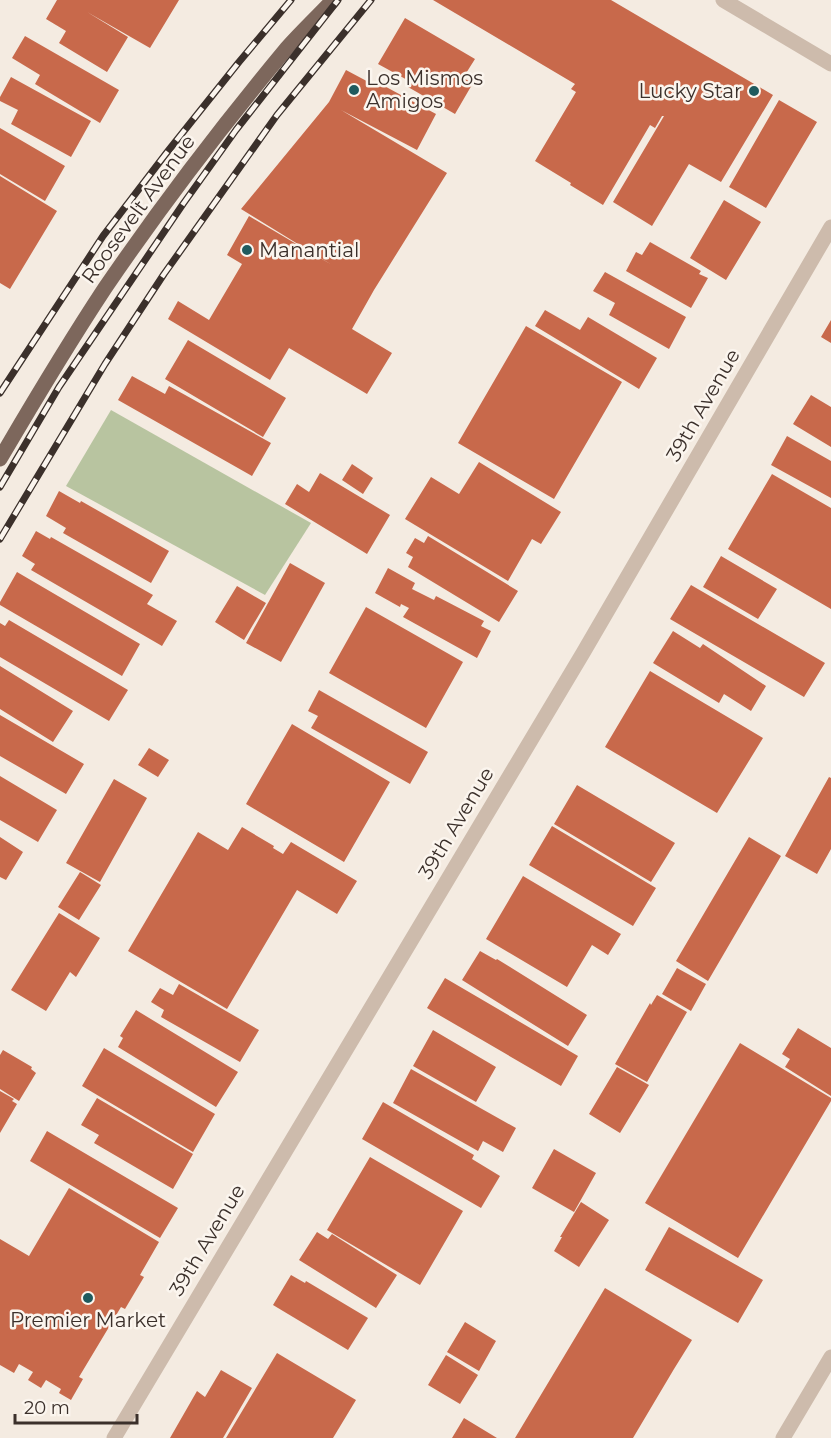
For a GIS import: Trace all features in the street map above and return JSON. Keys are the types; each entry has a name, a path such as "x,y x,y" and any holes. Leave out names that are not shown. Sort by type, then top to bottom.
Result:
{"main road":[{"name":"Roosevelt Avenue","path":"0,459 104,290 154,219 225,125 288,48 333,0"}],"street":[{"path":"723,0 831,64"},
{"name":"39th Avenue","path":"114,1438 576,663 831,228"},
{"path":"783,1438 831,1357"}],"green space":[{"path":"111,410 311,523 265,595 66,486"}],"building":[{"path":"57,0 179,0 150,48 87,12 128,37 107,72 59,43 66,31 46,19"},
{"path":"433,0 611,0 773,95 721,182 689,164 652,226 613,202 664,116 655,128 650,125 603,205 535,161 576,92 571,89 575,84"},
{"path":"405,18 475,59 463,78 473,83 455,114 408,87 411,82 378,64"},
{"path":"25,36 119,90 100,123 35,84 40,75 12,58"},
{"path":"346,70 376,86 377,82 436,114 417,150 341,110 447,173 352,329 392,353 367,394 289,348 270,380 168,319 178,301 209,320 242,264 227,255 249,216 332,265 241,209 329,102"},
{"path":"11,77 91,121 71,157 11,124 18,110 0,101 0,97"},
{"path":"779,100 817,122 766,208 729,187"},
{"path":"0,128 65,166 45,201 0,174"},
{"path":"0,176 57,211 10,289 0,283"},
{"path":"724,200 761,222 726,280 690,258"},
{"path":"650,242 701,271 699,274 708,278 691,308 626,271 636,252 642,255"},
{"path":"605,272 686,317 669,349 609,315 615,303 593,291"},
{"path":"545,310 580,330 588,317 657,358 639,389 535,326"},
{"path":"831,320 831,343 821,337"},
{"path":"526,326 622,382 554,499 458,443"},
{"path":"188,340 286,398 263,437 165,379"},
{"path":"132,376 165,394 169,386 271,443 252,476 118,400"},
{"path":"811,395 831,407 831,447 793,424"},
{"path":"787,436 831,461 831,498 771,465"},
{"path":"479,462 561,512 541,544 532,539 508,581 405,519 431,477 459,494"},
{"path":"352,464 373,478 363,494 342,480"},
{"path":"320,473 390,515 367,554 285,504 297,484 309,492"},
{"path":"772,474 831,508 831,609 728,549"},
{"path":"59,491 169,551 151,583 63,533 66,528 46,516"},
{"path":"36,531 50,539 51,537 153,595 147,604 177,621 162,646 31,570 35,564 22,556"},
{"path":"428,536 518,591 499,622 408,567 413,557 406,553 415,538 424,543"},
{"path":"721,556 777,589 758,619 703,587"},
{"path":"290,563 325,583 281,662 246,643"},
{"path":"388,568 415,583 412,589 434,600 436,596 484,621 481,626 491,631 477,658 403,617 409,608 401,604 400,607 375,593"},
{"path":"17,572 140,644 122,676 0,605"},
{"path":"691,585 825,663 804,697 670,619"},
{"path":"237,586 266,603 244,640 215,622"},
{"path":"366,607 463,662 426,728 329,673"},
{"path":"9,620 128,690 109,721 0,657 0,623 5,626"},
{"path":"673,631 700,648 703,644 766,686 751,711 724,694 719,703 653,663"},
{"path":"0,666 73,711 53,742 0,709"},
{"path":"650,671 763,738 717,813 605,747"},
{"path":"319,690 428,752 410,784 311,728 318,716 308,711"},
{"path":"0,715 84,764 66,794 0,756"},
{"path":"292,724 390,782 344,862 246,804"},
{"path":"149,748 169,760 158,777 138,765"},
{"path":"0,776 57,810 38,842 0,820"},
{"path":"829,777 831,778 831,849 817,874 785,856"},
{"path":"114,779 147,798 100,882 66,863"},
{"path":"577,785 675,843 651,882 554,824"},
{"path":"552,826 656,888 633,926 529,865"},
{"path":"242,827 283,854 291,842 357,881 337,914 297,890 227,1009 128,951 198,832 228,850"},
{"path":"0,837 23,852 6,880 0,877"},
{"path":"749,837 781,856 708,981 676,961"},
{"path":"80,872 101,885 79,920 58,907"},
{"path":"523,876 621,934 608,955 592,945 567,987 486,939"},
{"path":"59,913 100,938 76,977 70,972 46,1011 11,990"},
{"path":"480,951 497,959 587,1015 568,1046 462,980"},
{"path":"677,968 706,984 691,1011 662,994"},
{"path":"445,978 578,1056 561,1086 427,1008"},
{"path":"179,984 259,1030 240,1062 161,1017 164,1010 151,1002 160,988 173,995"},
{"path":"657,995 687,1012 647,1082 615,1064 650,1003 651,1005"},
{"path":"136,1010 238,1072 216,1107 118,1047 123,1038 120,1036"},
{"path":"798,1028 831,1048 831,1096 785,1067 790,1059 782,1054"},
{"path":"433,1030 496,1067 476,1102 413,1066"},
{"path":"740,1043 831,1098 831,1101 738,1258 645,1203"},
{"path":"104,1048 215,1114 193,1152 82,1086"},
{"path":"3,1050 32,1067 31,1069 36,1073 19,1101 0,1089 0,1055"},
{"path":"617,1067 649,1085 620,1133 589,1114"},
{"path":"411,1069 516,1128 503,1152 483,1141 478,1151 393,1103"},
{"path":"0,1091 14,1099 12,1101 17,1104 0,1133"},
{"path":"97,1098 193,1154 173,1189 94,1143 99,1135 81,1125"},
{"path":"383,1102 474,1155 472,1159 500,1176 481,1208 362,1139"},
{"path":"47,1131 178,1208 160,1238 30,1161"},
{"path":"554,1149 596,1173 574,1212 532,1188"},
{"path":"370,1157 463,1211 420,1285 327,1230"},
{"path":"69,1188 159,1242 140,1275 144,1277 125,1309 121,1307 79,1377 83,1379 71,1400 59,1393 61,1389 46,1380 41,1388 28,1380 33,1372 19,1364 14,1373 0,1365 0,1239 29,1256"},
{"path":"581,1202 609,1220 579,1267 554,1251"},
{"path":"669,1227 763,1280 738,1323 645,1270"},
{"path":"317,1232 328,1239 332,1234 397,1275 376,1308 299,1260"},
{"path":"291,1275 305,1283 306,1281 368,1318 348,1350 273,1305"},
{"path":"605,1288 692,1340 633,1438 515,1438"},
{"path":"465,1322 496,1341 479,1371 447,1352"},
{"path":"277,1353 356,1400 333,1438 226,1438"},
{"path":"446,1355 478,1375 460,1404 428,1385"},
{"path":"221,1370 252,1388 223,1438 170,1438 197,1391 205,1397"},
{"path":"464,1418 497,1438 452,1438"}],"railway":[{"path":"0,393 103,236 168,151 291,0"},
{"path":"0,487 59,387 183,204 236,130 338,0"},
{"path":"0,539 105,364 164,274 277,115 371,0"}],"place":[{"name":"Los Mismos Amigos","path":"354,90"},
{"name":"Lucky Star","path":"754,91"},
{"name":"Manantial","path":"247,250"},
{"name":"Premier Market","path":"88,1298"}]}
